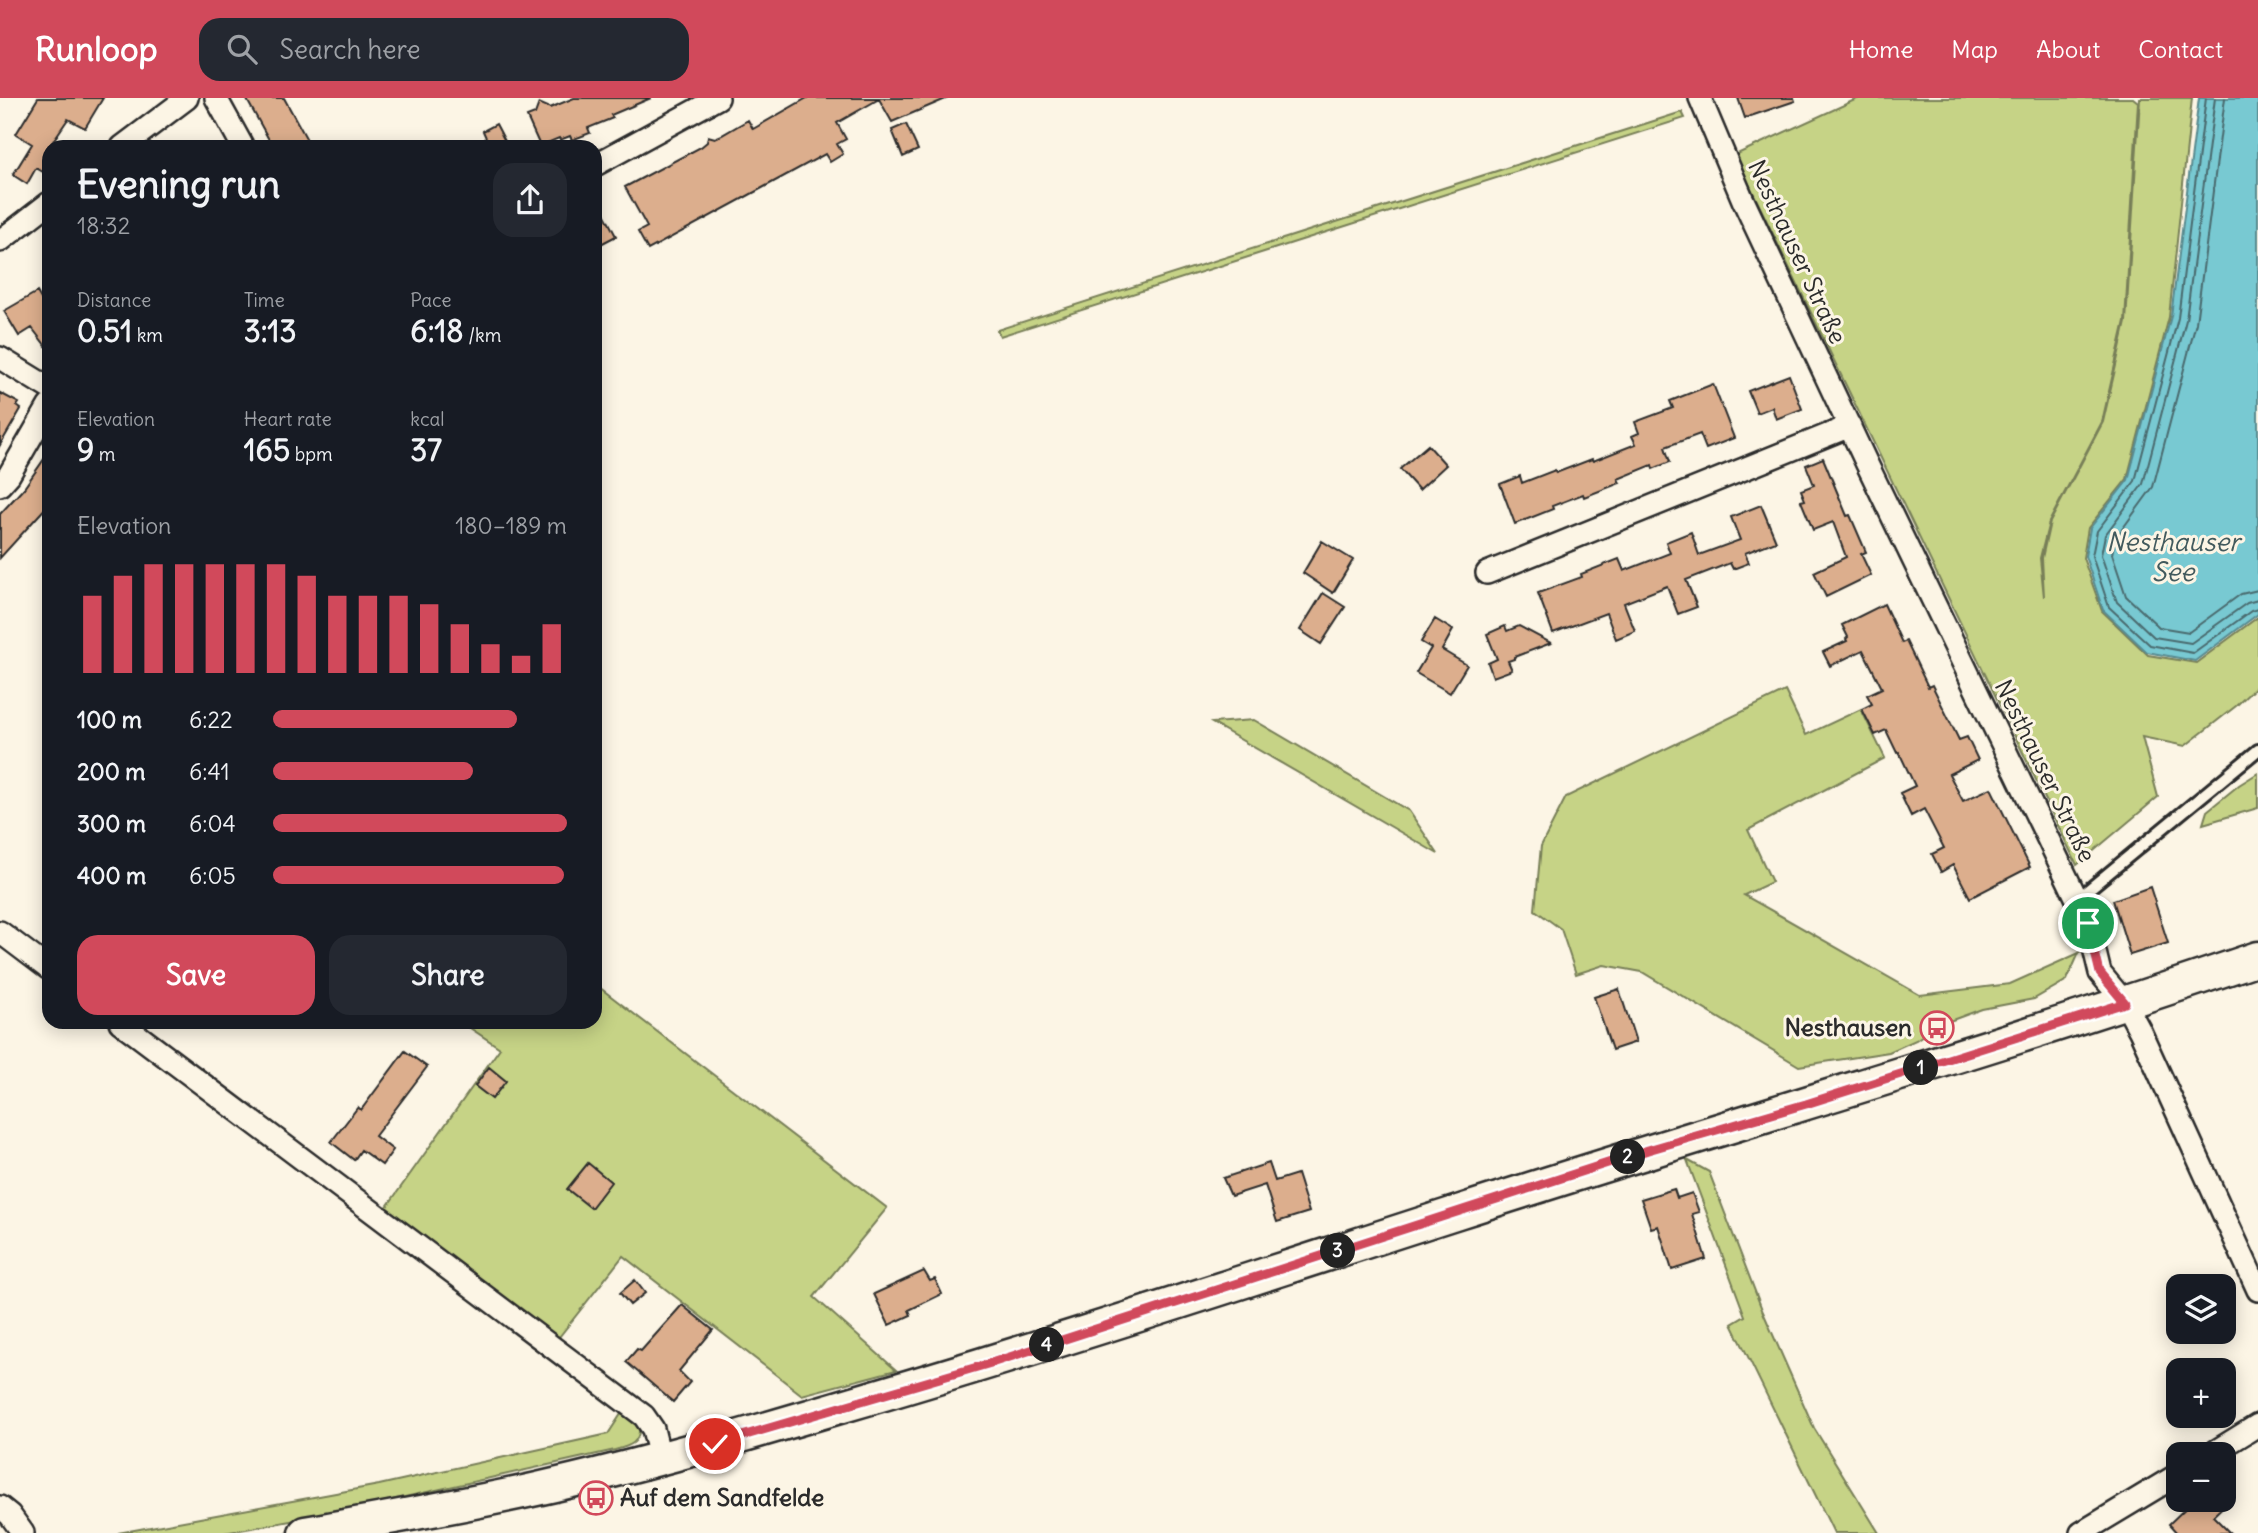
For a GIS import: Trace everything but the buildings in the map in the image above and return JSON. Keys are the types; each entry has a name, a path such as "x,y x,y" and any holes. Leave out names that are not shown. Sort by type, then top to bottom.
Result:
{"main road":[{"path":"305,1533 536,1489 715,1444 991,1363 1648,1150 1819,1100 2258,958"}],"street":[{"path":"131,140 187,98"},
{"path":"216,98 239,140"},
{"path":"602,161 718,98"},
{"name":"Nesthauser Straße","path":"1700,98 1743,200 2088,923 2100,973 2125,1003 2140,1031 2258,1290"},
{"path":"0,240 42,208"},
{"path":"0,358 42,383"},
{"path":"0,485 9,475 42,418"},
{"path":"1487,573 1850,426"},
{"path":"0,932 42,964"},
{"path":"129,1029 644,1416 653,1429 660,1457"},
{"path":"2230,1442 2258,1425"},
{"path":"2081,1533 2166,1482"},
{"path":"0,1507 10,1515 23,1533"}],"lane":[{"path":"2077,899 2258,750"}],"green space":[{"path":"1859,98 2133,98 2138,102 2125,321 2102,422 2049,522 2040,558 2044,597 2042,558 2050,522 2103,422 2126,322 2140,98 2192,98 2169,317 2127,479 2088,528 2083,558 2102,611 2148,655 2196,663 2258,617 2258,685 2185,746 2142,737 2158,797 2077,865 1735,155"},
{"path":"1682,112 1685,118 1000,336 997,330"},
{"path":"1785,691 1806,735 1861,709 1885,758 1748,830 1772,882 1744,895 1920,995 2010,984 2079,953 2067,980 2034,999 1982,1009 1936,1026 1916,1040 1889,1052 1799,1066 1642,972 1604,965 1576,974 1561,929 1535,910 1541,846 1566,797"},
{"path":"1254,720 1409,811 1438,854 1212,723"},
{"path":"2258,773 2258,808 2203,824 2207,811"},
{"path":"602,989 887,1208 814,1297 896,1370 802,1395 623,1256 556,1341 381,1215 500,1048 472,1029 602,1029"},
{"path":"1687,1160 1709,1172 1763,1312 1814,1428 1879,1533 1834,1533 1732,1324 1745,1316"},
{"path":"623,1411 639,1425 638,1436 630,1445 615,1450 324,1515 224,1533 118,1533 379,1485 608,1434"}],"water":[{"name":"Nesthauser See","path":"2199,98 2258,98 2258,614 2195,661 2147,652 2103,610 2085,556 2090,528 2128,480 2171,316"}],"place":[{"name":"Nesthausen","path":"1937,1028"},
{"name":"Auf dem Sandfelde","path":"596,1498"}],"route":[{"path":"715,1444 991,1363 1648,1150 1806,1104 2125,1003 2100,973 2088,923"}]}
